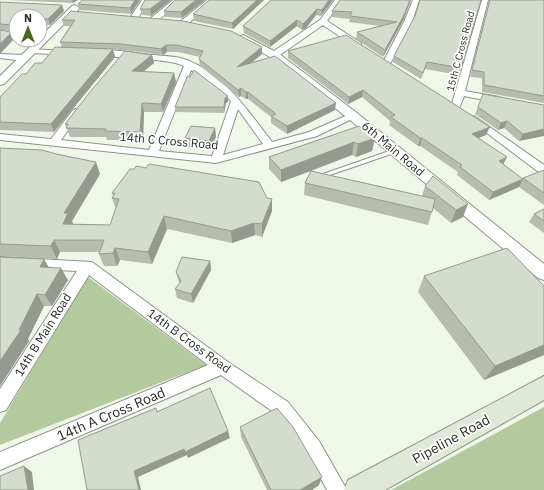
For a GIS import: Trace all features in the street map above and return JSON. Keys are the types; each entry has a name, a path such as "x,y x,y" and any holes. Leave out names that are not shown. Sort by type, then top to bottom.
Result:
{"main road":[{"name":"Pipeline Road","path":"358,490 544,387"}],"street":[{"path":"130,17 146,0"},
{"path":"154,20 177,0"},
{"path":"177,22 211,0"},
{"path":"274,54 323,22 338,0"},
{"path":"386,64 408,22 416,0"},
{"name":"15th C Cross Road","path":"462,111 460,93 485,0"},
{"path":"48,33 76,10 60,7"},
{"path":"130,17 198,25"},
{"path":"323,22 367,51"},
{"name":"6th Main Road","path":"238,32 274,54 353,116 544,274"},
{"path":"0,82 33,48"},
{"path":"0,56 84,53 124,54 184,62 206,76 236,101 270,146"},
{"path":"115,64 124,54"},
{"path":"152,154 189,64"},
{"path":"460,93 506,102"},
{"path":"216,160 236,101"},
{"path":"447,101 544,170"},
{"path":"54,143 83,103"},
{"name":"14th C Cross Road","path":"0,137 216,160 313,134 353,116"},
{"path":"524,257 544,262"},
{"path":"0,262 87,266"},
{"name":"14th B Cross Road","path":"87,266 222,367 282,408 313,447 337,490"},
{"name":"14th B Main Road","path":"0,404 87,266"},
{"name":"14th A Cross Road","path":"0,461 222,367"}],"lane":[{"path":"314,179 395,151"}],"green space":[{"path":"88,277 206,365 0,445 0,423"},
{"path":"544,407 544,490 391,490"}],"building":[{"path":"82,0 135,0 130,8 78,4"},
{"path":"145,0 162,0 150,9 140,9"},
{"path":"175,0 196,0 181,12 164,11"},
{"path":"209,0 257,0 232,23 193,14"},
{"path":"271,0 329,0 322,10 317,9 303,24 297,20 270,41 243,26"},
{"path":"340,0 410,0 404,15 385,50 357,32 397,22 350,16 352,12 332,11"},
{"path":"420,0 481,0 461,68 427,62 423,73 394,56 415,16"},
{"path":"490,0 544,0 544,96 484,85 484,72 472,70"},
{"path":"0,2 62,5 48,19 48,8 8,8 8,25 0,24"},
{"path":"71,11 183,21 231,31 262,47 237,67 275,56 336,103 287,126 271,116 276,114 248,92 241,88 238,90 199,59 203,51 177,45 166,45 161,49 122,44 60,42 75,20 62,20"},
{"path":"0,30 8,31 8,36 0,44"},
{"path":"346,35 490,127 472,134 507,157 499,161 523,179 493,192 460,167 462,165 391,117 395,115 363,90 349,97 288,51"},
{"path":"55,47 113,49 51,124 0,122 0,97 22,74 26,74 35,63 42,63"},
{"path":"125,51 152,55 132,71 174,73 161,104 142,103 140,132 66,128 68,124 65,124"},
{"path":"194,70 228,96 225,98 224,107 175,107 187,77 190,77"},
{"path":"483,94 544,105 544,129 523,134 507,121 501,123 478,107"},
{"path":"191,126 215,128 209,141 185,138"},
{"path":"359,126 375,138 358,144 354,142 281,170 269,157"},
{"path":"0,148 42,150 96,162 64,213 68,213 63,224 110,225 119,199 112,198 115,193 112,193 130,169 134,169 136,166 146,168 149,164 259,182 267,198 272,199 262,224 254,223 231,231 164,216 148,252 115,248 113,253 99,254 104,240 54,240 51,246 0,244"},
{"path":"544,170 544,193 523,178"},
{"path":"311,171 435,199 432,212 305,183"},
{"path":"433,176 468,204 456,210 425,186"},
{"path":"544,209 544,221 534,214"},
{"path":"507,248 544,286 544,345 495,366 424,276"},
{"path":"0,257 44,259 40,267 61,268 45,295 37,294 19,330 21,330 0,361"},
{"path":"182,257 210,261 191,294 175,289 181,281 176,272"},
{"path":"210,388 228,431 185,452 184,449 134,471 139,490 87,490 78,440 156,408 157,412"},
{"path":"277,408 293,427 322,477 300,490 271,490 240,427"},
{"path":"24,466 28,490 0,490 0,476"}]}
